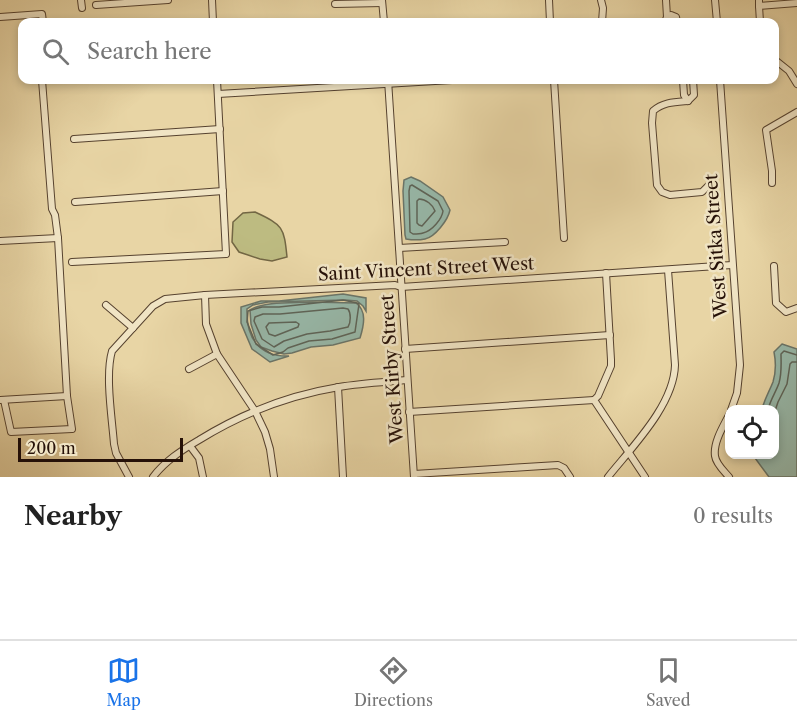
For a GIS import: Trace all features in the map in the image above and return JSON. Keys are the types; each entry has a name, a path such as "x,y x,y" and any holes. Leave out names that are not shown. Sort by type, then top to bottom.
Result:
{"street":[{"path":"81,0 81,8"},
{"path":"96,5 168,0"},
{"path":"212,0 213,18"},
{"path":"549,0 550,18"},
{"path":"601,0 602,18"},
{"path":"666,0 666,18"},
{"path":"715,0 717,18"},
{"path":"335,4 382,1 384,18"},
{"path":"759,3 797,3"},
{"path":"0,17 42,14 42,18"},
{"path":"779,63 789,71 797,84"},
{"path":"42,84 52,209 56,215 58,238 67,396 72,429 11,432 2,400 67,396"},
{"path":"72,262 226,254 217,84"},
{"path":"218,94 349,84"},
{"name":"West Kirby Street","path":"388,84 414,476"},
{"path":"554,84 564,238"},
{"path":"683,84 684,95 688,101"},
{"path":"693,84 694,95 688,101 666,103 659,105 653,111 657,185 662,192 670,195 702,192 710,184"},
{"name":"West Sitka Street","path":"720,84 740,365 737,393 732,405"},
{"path":"772,183 766,130 797,112"},
{"path":"74,139 220,129"},
{"path":"75,202 223,191"},
{"path":"0,241 58,238"},
{"path":"399,248 505,242"},
{"name":"Saint Vincent Street West","path":"129,477 116,453 114,444 109,360 112,351 153,306 165,299 395,285 401,287 732,265"},
{"path":"774,266 777,303 786,312 797,308"},
{"path":"608,477 653,422 675,373 668,270"},
{"path":"410,412 594,400 611,366 606,273"},
{"path":"205,295 206,324 217,354 255,411 265,432 274,477"},
{"path":"106,305 133,328"},
{"path":"405,349 610,335"},
{"path":"189,369 217,354"},
{"path":"153,477 169,460 190,446 255,411 309,393 338,387 407,380"},
{"path":"338,387 344,477"},
{"path":"594,400 645,477"},
{"name":"West Sitka Street","path":"725,423 718,439 715,456 729,477"},
{"path":"190,446 199,458 203,477"},
{"path":"414,476 558,465 564,468 570,477"}],"shaded area":[{"path":"255,212 271,220 280,228 285,239 287,257 272,261 239,252 232,242 233,222 243,213"}],"water":[{"path":"411,177 443,197 450,210 440,228 429,238 406,239 403,191 404,180"},
{"path":"343,294 366,298 366,311 357,301 345,300 268,302 253,305 247,309 247,319 256,343 269,353 289,356 270,362 252,349 241,323 241,307 261,301"},
{"path":"356,303 363,314 360,338 284,354 261,347 251,324 250,310 271,304"},
{"path":"782,344 797,349 797,477 769,477 756,459 779,459 779,405 763,405 774,378 774,352"}]}
